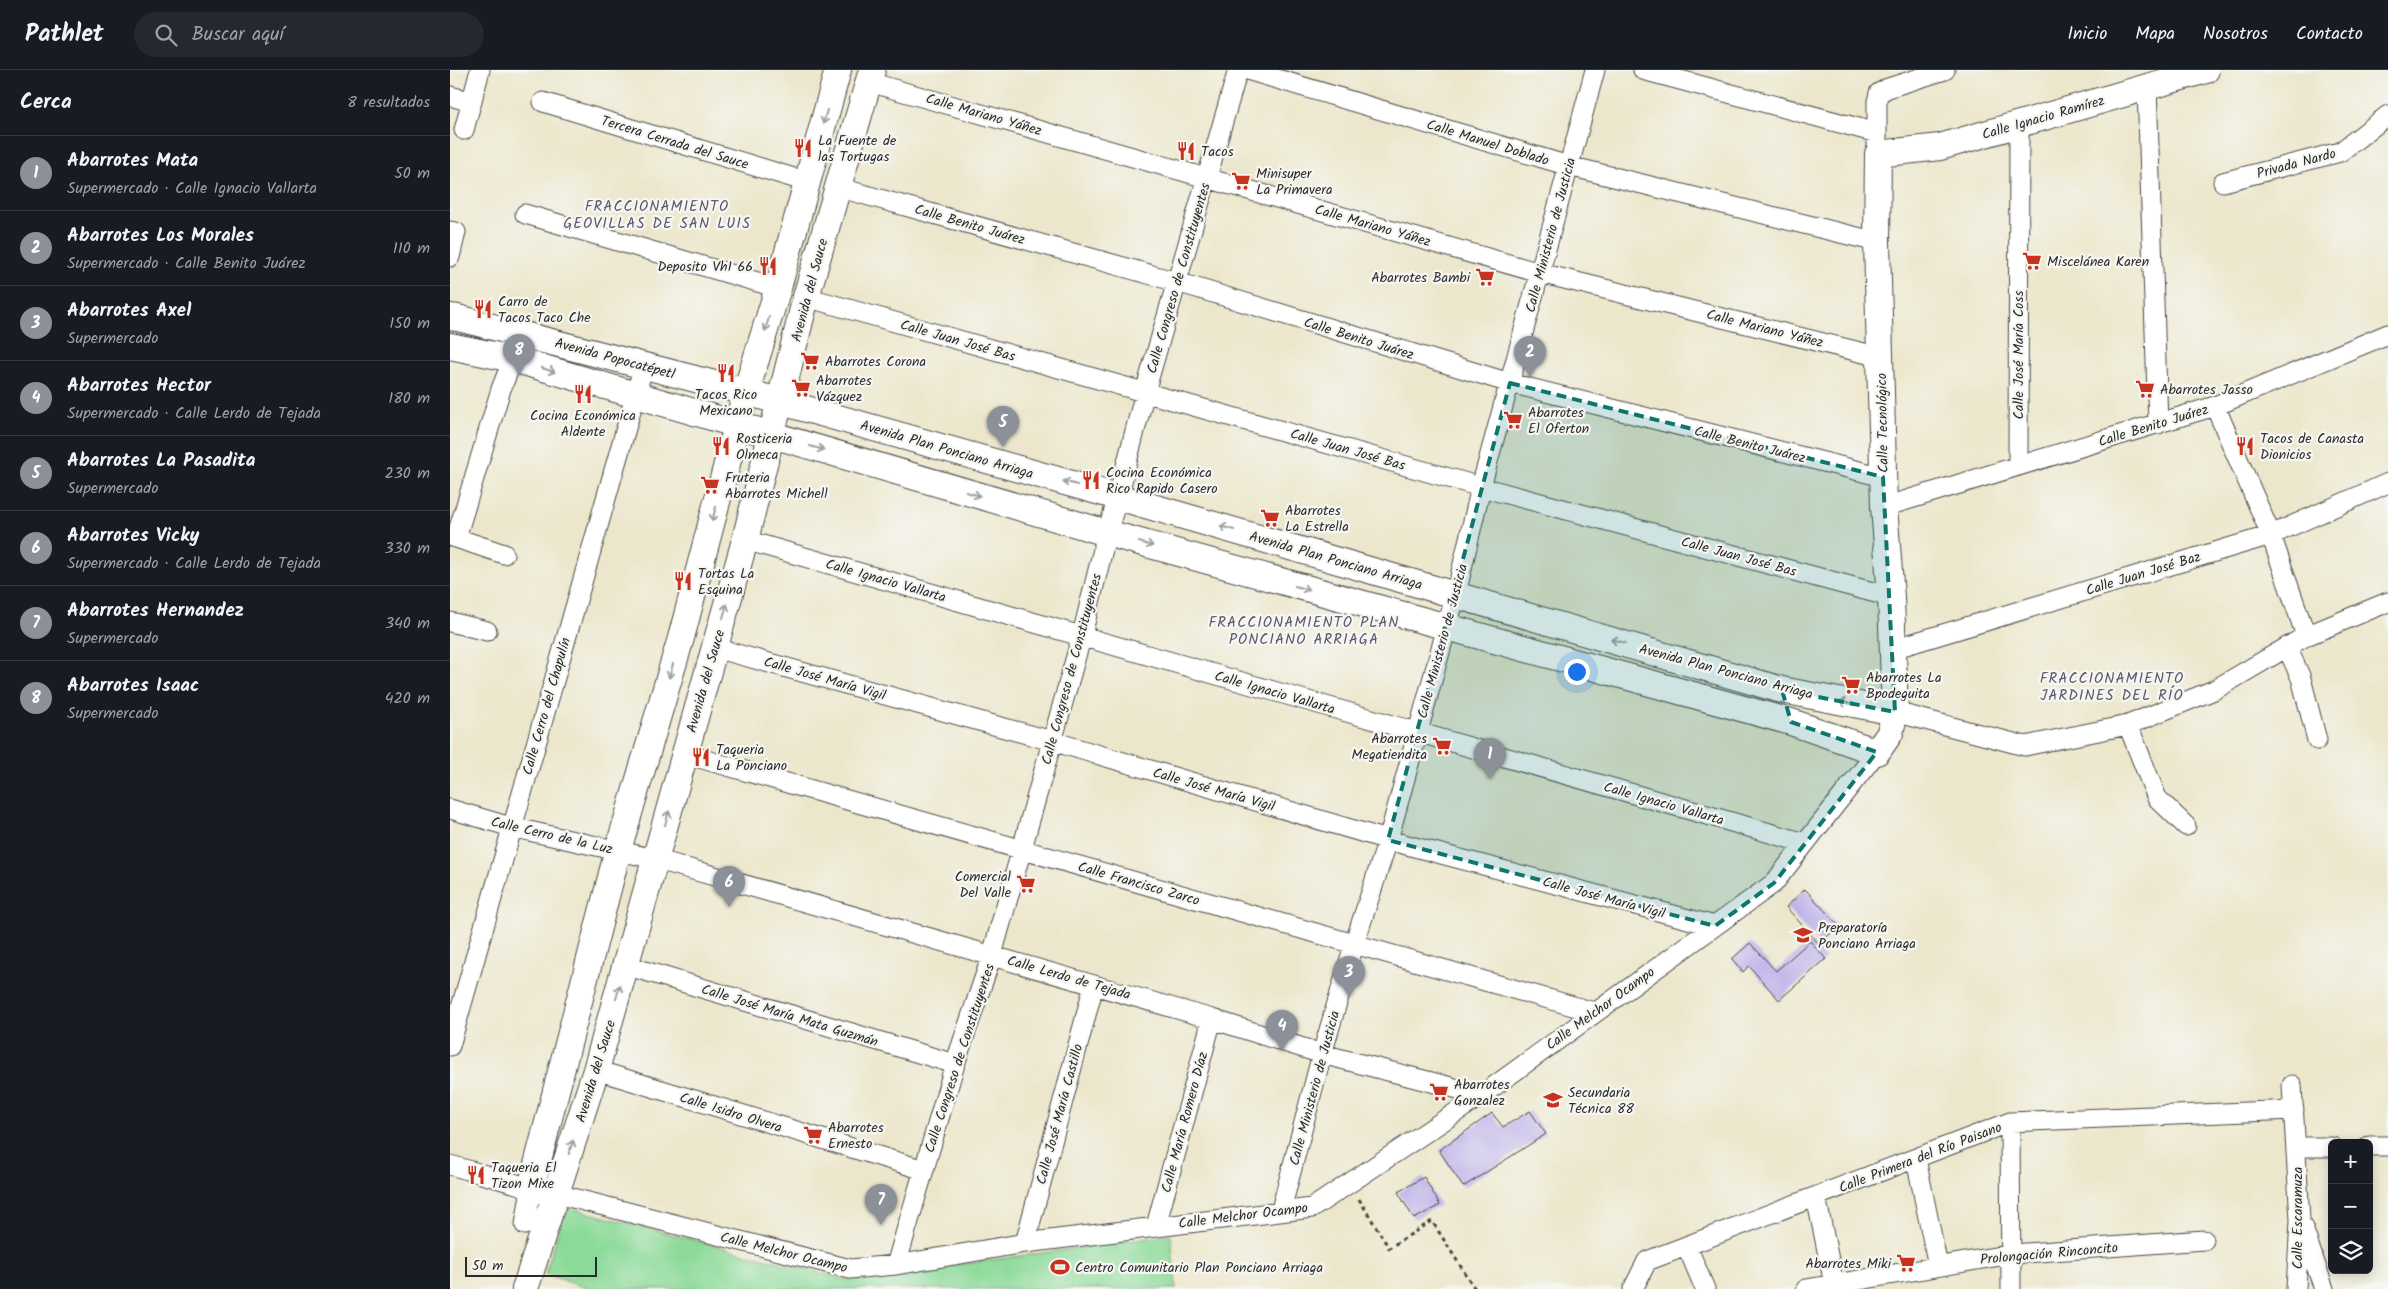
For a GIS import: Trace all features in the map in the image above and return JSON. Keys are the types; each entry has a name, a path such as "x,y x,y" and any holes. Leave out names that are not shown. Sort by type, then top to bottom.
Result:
{"street":[{"path":"464,130 480,70"},
{"name":"Calle Congreso de Constituyentes","path":"896,1265 954,1064 992,955 1082,635 1106,533 1118,497 1238,70"},
{"name":"Calle Manuel Doblado","path":"1247,70 1569,166 1877,242"},
{"name":"Calle Ministerio de Justicia","path":"1281,1210 1322,1054 1354,945 1388,840 1456,594 1481,487 1596,70"},
{"name":"Calle Ignacio Ramírez","path":"1643,70 1877,143 1940,147 2206,70"},
{"path":"1877,143 1876,102 1879,94 1888,88 1945,70"},
{"path":"525,1226 531,1188 618,850 681,638 746,392 778,288 807,182 833,71"},
{"name":"Calle Mariano Yáñez","path":"871,76 1207,177 1540,273 1880,357"},
{"name":"Avenida del Sauce","path":"525,1289 596,1070 626,965 745,540 806,297 871,76"},
{"path":"2147,86 2158,424"},
{"path":"450,96 472,102"},
{"name":"Tercera Cerrada del Sauce","path":"543,102 807,182"},
{"name":"Privada Nardo","path":"2223,182 2340,152 2388,115"},
{"name":"Calle José María Coss","path":"2018,466 2019,124"},
{"name":"Calle Tecnológico","path":"1877,143 1877,242 1883,477 1894,649 1895,712"},
{"name":"Calle Benito Juárez","path":"837,187 1177,282 1510,383 1883,477"},
{"path":"525,214 778,288"},
{"path":"450,257 453,232"},
{"name":"Calle Juan José Bas","path":"806,297 1481,487 1891,597"},
{"name":"Avenida Popocatépetl","path":"450,317 779,402"},
{"name":"Calle Benito Juárez","path":"1884,507 2215,406 2388,334"},
{"name":"Avenida Popocatépetl","path":"450,346 513,359 770,435"},
{"path":"504,554 453,537 501,389 513,359"},
{"name":"Calle Cerro del Chapulín","path":"450,1046 644,366"},
{"name":"Avenida Plan Ponciano Arriaga","path":"779,402 1456,594 1782,690 1895,712"},
{"path":"2215,406 2271,535 2306,636"},
{"path":"770,435 1106,533 1791,722 1876,752"},
{"name":"Calle Juan José Baz","path":"1894,649 2271,535 2388,483"},
{"name":"Calle Ignacio Vallarta","path":"745,540 1082,635 1417,734 1805,843"},
{"path":"1895,712 2025,746 2128,725 2214,690 2306,636 2388,602"},
{"path":"450,622 487,631"},
{"name":"Calle José María Vigil","path":"715,648 1052,741 1388,840 1715,926"},
{"path":"2287,648 2301,678 2317,740"},
{"path":"1782,690 1791,722"},
{"name":"Calle Melchor Ocampo","path":"531,1188 850,1269 896,1265 1024,1243 1281,1210 1312,1208 1482,1095 1774,883 1890,733 1895,712"},
{"path":"2128,725 2157,798 2186,826"},
{"name":"Calle Francisco Zarco","path":"685,754 1594,1012"},
{"name":"Calle Cerro de la Luz","path":"450,809 511,827 655,859"},
{"name":"Calle Lerdo de Tejada","path":"655,859 1212,1019 1322,1054 1482,1095"},
{"name":"Calle José María Mata Guzmán","path":"626,965 954,1064"},
{"name":"Calle José María Castillo","path":"1024,1243 1094,985"},
{"name":"Calle María Romero Díaz","path":"1156,1226 1212,1019"},
{"name":"Calle Isidro Olvera","path":"596,1070 924,1170"},
{"name":"Calle Escaramuza","path":"2292,1085 2300,1220 2296,1289"},
{"name":"Calle Primera del Río Paisano","path":"1633,1289 1648,1261 2010,1122 2294,1110"},
{"path":"2010,1122 2011,1289"},
{"path":"2373,1146 2388,1146"},
{"path":"2297,1147 2328,1147"},
{"path":"1916,1159 1938,1266"},
{"path":"450,1165 531,1188"},
{"path":"1816,1197 1834,1284"},
{"path":"2300,1220 2324,1289"},
{"name":"Prolongación Rinconcito","path":"1806,1289 2012,1254 2204,1240"},
{"path":"1687,1246 1705,1289"}],"path":[{"path":"1349,1183 1389,1248 1432,1221 1475,1289"}],"highlighted area":[{"path":"1510,383 1883,477 1895,712 1782,690 1791,722 1877,752 1774,883 1715,926 1388,840"}],"green space":[{"path":"566,1207 848,1280 1171,1235 1176,1289 589,1289 545,1274"}],"building":[{"path":"1805,889 1839,926 1819,944 1786,907"},
{"path":"1810,941 1826,959 1779,1000 1749,966 1743,972 1732,959 1750,943 1776,971"},
{"path":"1530,1111 1546,1134 1463,1187 1439,1150 1492,1113 1503,1127"},
{"path":"1424,1177 1440,1205 1414,1219 1398,1192"}],"place":[{"name":"La Fuente de las Tortugas","path":"803,148"},
{"name":"Tacos","path":"1186,151"},
{"name":"Minisuper La Primavera","path":"1241,181"},
{"name":"Miscelánea Karen","path":"2032,261"},
{"name":"Deposito Vh1 66","path":"768,266"},
{"name":"Abarrotes Bambi","path":"1485,277"},
{"name":"Carro de Tacos Taco Che","path":"483,309"},
{"name":"Abarrotes Corona","path":"810,361"},
{"name":"Tacos Rico Mexicano","path":"726,373"},
{"name":"Abarrotes Isaac","path":"519,375"},
{"name":"Abarrotes Los Morales","path":"1530,377"},
{"name":"Abarrotes Vázquez","path":"801,388"},
{"name":"Abarrotes Jasso","path":"2145,389"},
{"name":"Cocina Económica Aldente","path":"583,394"},
{"name":"Abarrotes El Oferton","path":"1513,420"},
{"name":"Rosticeria Olmeca","path":"721,446"},
{"name":"Tacos de Canasta Dionicios","path":"2245,446"},
{"name":"Abarrotes La Pasadita","path":"1003,447"},
{"name":"Cocina Económica Rico Rapido Casero","path":"1091,480"},
{"name":"Fruteria Abarrotes Michell","path":"710,485"},
{"name":"Abarrotes La Estrella","path":"1270,518"},
{"name":"Tortas La Esquina","path":"683,581"},
{"name":"Abarrotes La Bpodeguita","path":"1851,685"},
{"name":"Abarrotes Megatiendita","path":"1442,746"},
{"name":"Taqueria La Ponciano","path":"701,757"},
{"name":"Abarrotes Mata","path":"1490,779"},
{"name":"Comercial Del Valle","path":"1026,884"},
{"name":"Abarrotes Vicky","path":"729,907"},
{"name":"Preparatoría Ponciano Arriaga","path":"1803,935"},
{"name":"Abarrotes Axel","path":"1349,997"},
{"name":"Abarrotes Hector","path":"1282,1051"},
{"name":"Abarrotes Gonzalez","path":"1439,1092"},
{"name":"Secundaria Técnica 88","path":"1553,1100"},
{"name":"Abarrotes Ernesto","path":"813,1135"},
{"name":"Taqueria El Tizon Mixe","path":"476,1175"},
{"name":"Abarrotes Hernandez","path":"881,1225"},
{"name":"Abarrotes Miki","path":"1906,1263"},
{"name":"Centro Comunitario Plan Ponciano Arriaga","path":"1060,1267"}],"district":[{"name":"FRACCIONAMIENTO GEOVILLAS DE SAN LUIS","path":"657,214"},
{"name":"FRACCIONAMIENTO PLAN PONCIANO ARRIAGA","path":"1304,630"},
{"name":"FRACCIONAMIENTO JARDINES DEL RÍO","path":"2112,686"}]}
